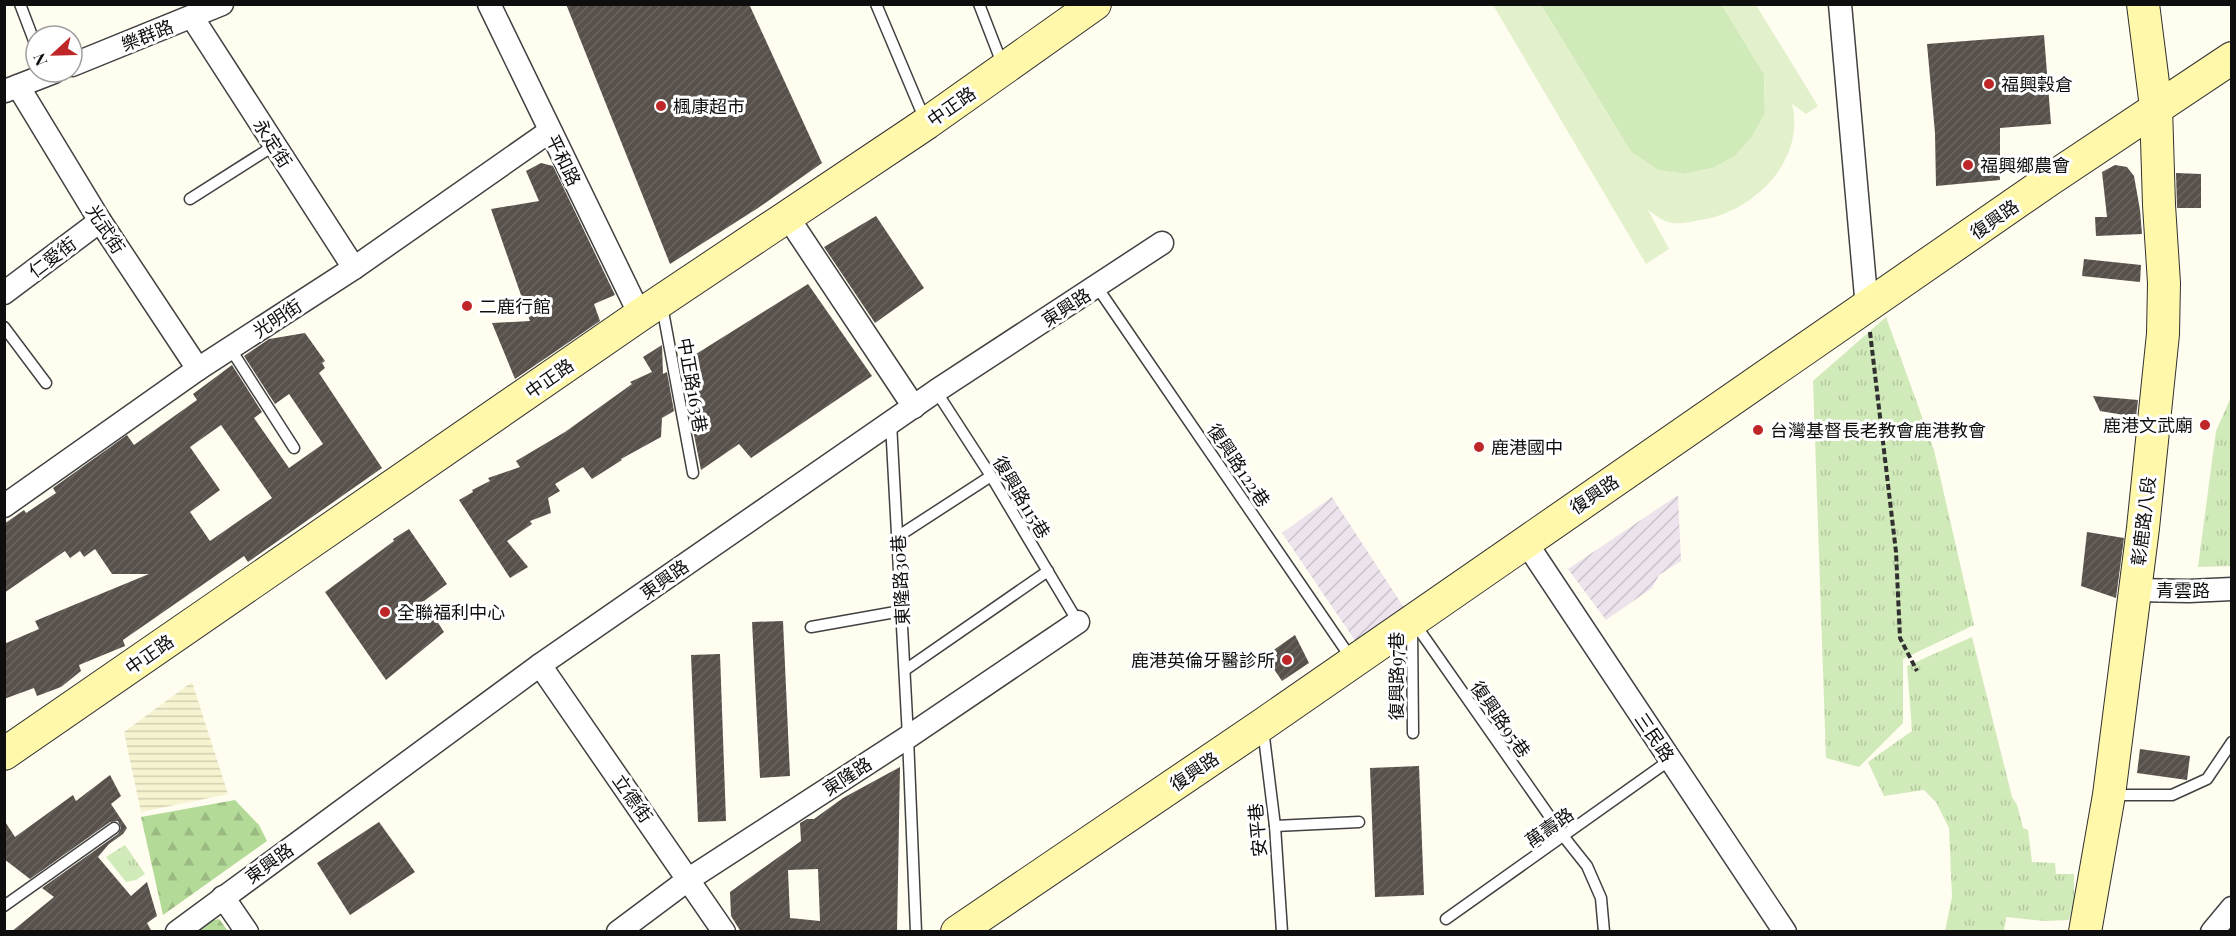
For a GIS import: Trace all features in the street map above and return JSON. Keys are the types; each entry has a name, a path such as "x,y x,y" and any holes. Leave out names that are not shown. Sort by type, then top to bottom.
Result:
{"street":[{"name":"樂群路","path":"84,60 190,11 222,4"},
{"name":"平和路","path":"489,4 549,131 651,308"},
{"name":"中正路","path":"4,754 651,308 927,123 1095,4"},
{"path":"1840,4 1868,308"},
{"name":"彰鹿路八段","path":"2085,932 2109,795 2143,528 2163,334 2164,283 2156,107 2142,4"},
{"name":"永定街","path":"190,11 354,268"},
{"name":"復興路","path":"966,929 2156,107 2232,58"},
{"name":"光武街","path":"11,89 198,369"},
{"name":"光明街","path":"4,506 198,369 354,268 549,131"},
{"path":"787,216 914,407"},
{"name":"仁愛街","path":"4,293 100,221"},
{"name":"東興路","path":"177,932 540,665 936,391 1162,243"},
{"name":"三民路","path":"1525,542 1785,932"},
{"name":"青雲路","path":"2135,590 2232,589"},
{"name":"東隆路","path":"618,932 689,879 908,737 1078,622"},
{"name":"立德街","path":"540,665 724,932"},
{"path":"223,897 247,932"},
{"path":"2212,932 2232,908"}],"lane":[{"path":"20,4 28,24"},
{"path":"876,4 927,123"},
{"path":"978,4 1004,69"},
{"path":"190,199 275,145"},
{"name":"復興路122巷","path":"1097,287 1353,661"},
{"name":"中正路163巷","path":"651,308 693,473"},
{"path":"4,327 46,383"},
{"path":"230,348 294,448"},
{"name":"復興路115巷","path":"936,391 991,476 1078,622"},
{"name":"東隆路30巷","path":"891,423 905,670 916,932"},
{"path":"897,537 991,476"},
{"path":"905,670 1048,571"},
{"path":"811,627 901,611"},
{"name":"復興路97巷","path":"1412,620 1413,732"},
{"name":"復興路95巷","path":"1412,620 1564,837 1587,866 1602,898 1604,932"},
{"name":"安平巷","path":"1262,725 1275,826 1282,932"},
{"path":"2109,795 2172,795 2207,779 2232,742"},
{"name":"萬壽路","path":"1446,919 1670,760"},
{"path":"1275,826 1359,822"},
{"path":"4,906 114,828"}],"path":[{"path":"1868,308 1896,552 1900,638 1917,671"}],"shaded area":[{"path":"1678,495 1681,561 1659,575 1652,588 1606,620 1568,569"},
{"path":"1332,497 1412,620 1358,645 1282,533"},
{"path":"192,682 228,794 141,812 124,732"}],"green space":[{"path":"1493,5 1541,5 1631,152 1658,170 1685,174 1713,168 1734,157 1752,137 1765,114 1764,74 1722,5 1756,5 1818,106 1806,114 1792,104 1794,125 1791,145 1772,180 1757,195 1720,215 1693,222 1672,223 1648,210 1669,249 1646,264"},
{"path":"1541,5 1722,5 1764,74 1765,114 1752,137 1734,157 1713,168 1685,174 1658,170 1631,152"},
{"path":"1886,317 1934,450 1974,625 1903,659 1903,723 1859,767 1826,758 1813,381"},
{"path":"2231,397 2231,566 2198,567 2216,431"},
{"path":"1972,637 2012,797 2017,805 2023,828 2028,830 2032,862 2055,863 2056,874 2074,874 2074,901 2069,920 2044,921 2006,917 2004,931 1945,931 1952,897 1949,828 1936,802 1924,790 1884,796 1868,762 1912,731 1907,666"},
{"path":"235,800 259,825 267,841 163,915 141,817"},
{"path":"125,845 145,874 136,880 126,882 106,857"},
{"path":"219,919 228,931 183,932 197,924"}],"building":[{"name":"楓康超市","path":"566,4 749,4 822,163 758,208 670,264"},
{"name":"福興穀倉","path":"2044,35 2051,124 2000,128 2000,180 1936,186 1935,133 1927,44"},
{"path":"541,163 553,166 615,295 594,304 600,321 515,379 492,323 530,321 491,209 539,201 526,171"},
{"path":"2115,165 2127,167 2134,176 2142,234 2096,236 2095,217 2107,217 2102,172"},
{"path":"2176,173 2201,174 2201,208 2177,208"},
{"path":"876,216 924,288 875,323 824,247"},
{"path":"2084,259 2141,265 2140,282 2082,276"},
{"path":"808,284 872,376 751,458 739,444 701,470 680,364"},
{"path":"305,333 325,361 322,363 325,368 319,373 382,468 248,562 244,556 123,640 125,646 79,665 81,671 61,687 37,696 34,688 4,699 4,644 39,629 35,621 149,574 112,574 95,549 84,557 80,551 70,558 65,551 4,593 4,524 24,510 26,513 56,493 53,488 127,435 134,445 197,400 193,394 232,365 262,412 254,418 289,468 323,444 289,394 275,404 244,356 269,339","holes":["221,425 272,498 210,541 190,512 220,490 190,447"]},
{"path":"662,345 663,374 667,372 674,411 662,418 661,437 621,459 592,479 583,467 555,484 560,491 548,498 551,513 530,521 532,524 507,541 528,567 510,578 459,500 490,481 488,478 520,467 516,461 565,432 632,384 630,382 652,372 643,357"},
{"path":"2093,396 2138,400 2136,417 2100,411"},
{"name":"全聯福利中心","path":"409,529 447,584 424,601 444,632 386,680 325,592"},
{"path":"2087,532 2124,538 2116,598 2081,586"},
{"path":"783,621 790,776 760,778 752,622"},
{"name":"鹿港英倫牙醫診所","path":"1295,635 1309,663 1282,681 1265,656"},
{"path":"720,654 726,821 698,822 691,655"},
{"path":"2140,749 2190,756 2187,780 2137,773"},
{"path":"1419,766 1424,895 1375,897 1370,768"},
{"path":"900,767 897,932 741,932 731,916 730,892 801,841 800,823 807,819 814,819 843,798","holes":["818,869 820,921 790,918 788,870"]},
{"path":"110,775 121,796 111,804 127,828 98,857 131,896 147,882 157,916 147,923 152,932 11,932 54,897 42,888 118,834 121,828 118,821 110,822 30,879 4,859 4,820 15,837 73,795 76,801"},
{"path":"379,822 415,872 350,915 317,863"}],"place":[{"name":"福興穀倉","path":"1989,84"},
{"name":"楓康超市","path":"661,106"},
{"name":"福興鄉農會","path":"1968,165"},
{"name":"二鹿行館","path":"467,306"},
{"name":"鹿港文武廟","path":"2205,425"},
{"name":"台灣基督長老教會鹿港教會","path":"1758,430"},
{"name":"鹿港國中","path":"1479,447"},
{"name":"全聯福利中心","path":"385,612"},
{"name":"鹿港英倫牙醫診所","path":"1287,660"}]}
